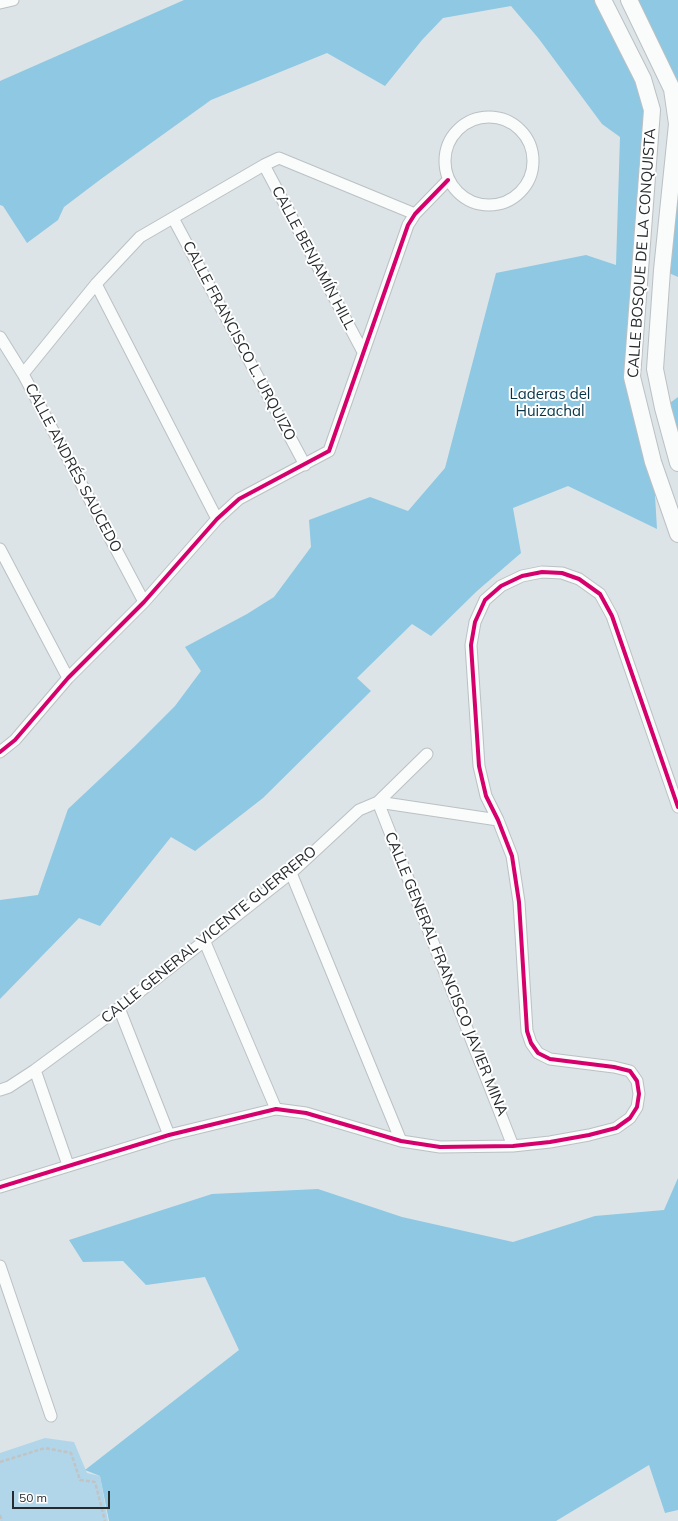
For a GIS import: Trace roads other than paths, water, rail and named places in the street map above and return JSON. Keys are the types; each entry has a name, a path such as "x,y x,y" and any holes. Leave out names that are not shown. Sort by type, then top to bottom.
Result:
{"main road":[{"name":"CALLE BOSQUE DE LA CONQUISTA","path":"603,0 642,79 652,110 632,377 653,462 678,534"},
{"name":"CALLE BOSQUE DE LA CONQUISTA","path":"629,0 672,90 677,124 662,270 655,369 663,408 678,463"}],"street":[{"path":"0,3 13,0"},
{"path":"476,118 501,118 522,132 533,155 529,180 513,199 489,206 464,199 448,180 444,155 455,132 476,118"},
{"path":"24,374 96,284 140,237 264,165 279,158 415,214"},
{"name":"CALLE BENJAMÍN HILL","path":"264,165 363,352"},
{"path":"0,752 15,740 68,678 144,602 217,519 239,499 329,451 408,225 415,214 448,180"},
{"name":"CALLE FRANCISCO L. URQUIZO","path":"173,218 305,465"},
{"path":"96,284 217,519"},
{"name":"CALLE ANDRÉS SAUCEDO","path":"0,337 24,374 144,602"},
{"path":"0,549 68,678"},
{"path":"0,1187 169,1135 276,1109 306,1113 401,1142 440,1147 514,1146 550,1142 589,1135 616,1128 630,1118 637,1107 638,1094 637,1081 630,1071 614,1067 550,1059 538,1053 531,1043 527,1031 519,902 512,856 498,820 486,796 479,766 471,645 475,622 485,600 501,586 522,576 542,572 562,573 579,579 600,594 612,616 678,807"},
{"name":"CALLE GENERAL VICENTE GUERRERO","path":"0,1090 9,1087 35,1070 118,1008 291,873 359,810 378,802 427,754"},
{"path":"378,802 498,820"},
{"name":"CALLE GENERAL FRANCISCO JAVIER MINA","path":"378,802 514,1146"},
{"path":"291,873 401,1142"},
{"path":"204,940 276,1109"},
{"path":"118,1008 169,1135"},
{"path":"35,1070 68,1165"},
{"path":"0,1266 51,1416"}],"park label":[{"name":"Laderas del Huizachal","path":"550,402"}]}
